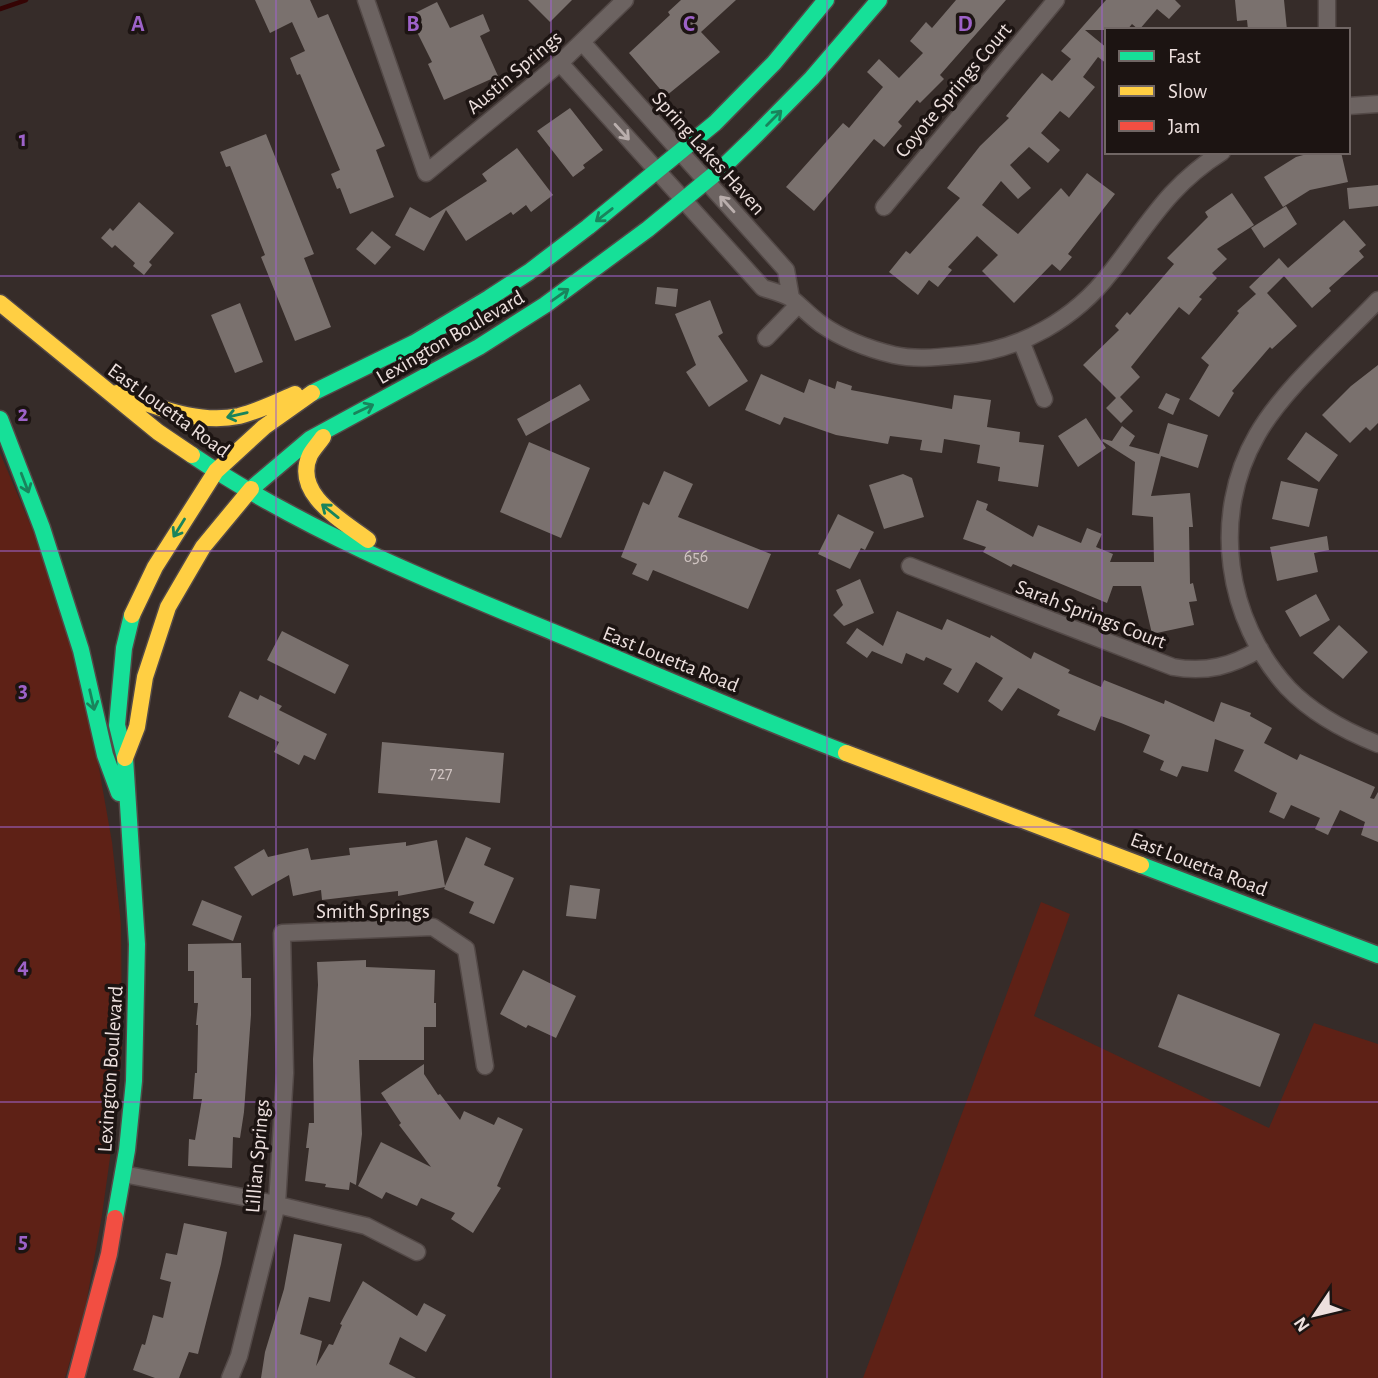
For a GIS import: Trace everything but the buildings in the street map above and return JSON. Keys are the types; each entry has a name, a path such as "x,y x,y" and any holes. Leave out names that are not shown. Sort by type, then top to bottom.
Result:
{"main road":[{"name":"Lexington Boulevard","path":"76,1378 109,1254 123,1174 134,1081 137,944 125,758 117,725 124,648 132,615 155,567 216,471 264,427 320,388 414,343 539,265 715,123 774,63 826,0"},
{"name":"Lexington Boulevard","path":"125,758 137,727 145,677 168,607 203,547 249,491 310,439 430,376 534,312 602,264 682,201 746,145 812,78 879,0"},
{"name":"East Louetta Road","path":"0,303 158,432 249,491 343,540 502,612 808,738 1378,955"},
{"path":"104,388 181,413 221,419 253,412 300,391 320,388"},
{"path":"0,419 54,564 81,650 105,755 129,819"},
{"path":"338,422 310,450 304,475 306,484 320,503 404,568"}],"street":[{"name":"Austin Springs","path":"366,0 426,173 560,63 625,0"},
{"name":"Coyote Springs Court","path":"884,207 1056,0"},
{"path":"1327,28 1328,0"},
{"name":"Spring Lakes Haven","path":"582,42 786,270 794,301"},
{"path":"560,63 763,288 794,301 833,332 901,356 919,358 983,354 1043,331 1080,305 1111,272 1158,208 1191,174 1219,154"},
{"path":"605,113 626,92"},
{"path":"1350,106 1378,104"},
{"path":"737,261 758,239"},
{"path":"1378,300 1276,408 1257,434 1231,507 1230,558 1241,609 1260,649 1288,687 1308,705 1343,729 1378,744"},
{"path":"766,338 794,301"},
{"path":"1021,341 1044,399"},
{"name":"Sarah Springs Court","path":"910,566 1173,667 1193,670 1222,668 1260,649"},
{"name":"Smith Springs","path":"282,933 433,927 466,949 485,1066"},
{"name":"Lillian Springs","path":"230,1378 239,1356 277,1205 285,1073 282,933"},
{"path":"123,1174 366,1226 417,1252"}],"shaded area":[{"path":"0,453 58,590 94,740 112,842 121,924 122,1045 113,1136 85,1310 65,1378 0,1378"},
{"path":"1041,902 1070,914 1034,1016 1269,1128 1314,1023 1378,1044 1378,1378 863,1378"}],"waterway":[{"path":"0,9 26,0"}],"traffic: fast":[{"path":"312,393 414,343 489,298 529,272 588,227 715,123 774,63 826,0"},
{"path":"251,489 310,439 479,347 545,305 648,229 722,168 754,137 812,78 879,0"},
{"path":"0,419 42,528 81,650 105,755 119,793"},
{"path":"192,455 278,507 368,552 735,709 846,753"},
{"path":"115,1218 127,1150 134,1081 137,944 125,758 117,725 124,648 132,615"},
{"path":"1141,865 1378,955"}],"traffic: slow":[{"path":"0,303 158,432 192,455"},
{"path":"117,393 177,413 208,418 254,412 295,394"},
{"path":"132,615 155,567 216,471 264,427 312,393"},
{"path":"323,437 310,455 306,469 308,482 323,505 368,540"},
{"path":"125,758 137,727 145,677 168,607 203,547 251,489"},
{"path":"846,753 1141,865"}],"traffic: jam":[{"path":"76,1378 109,1254 115,1218"}]}
